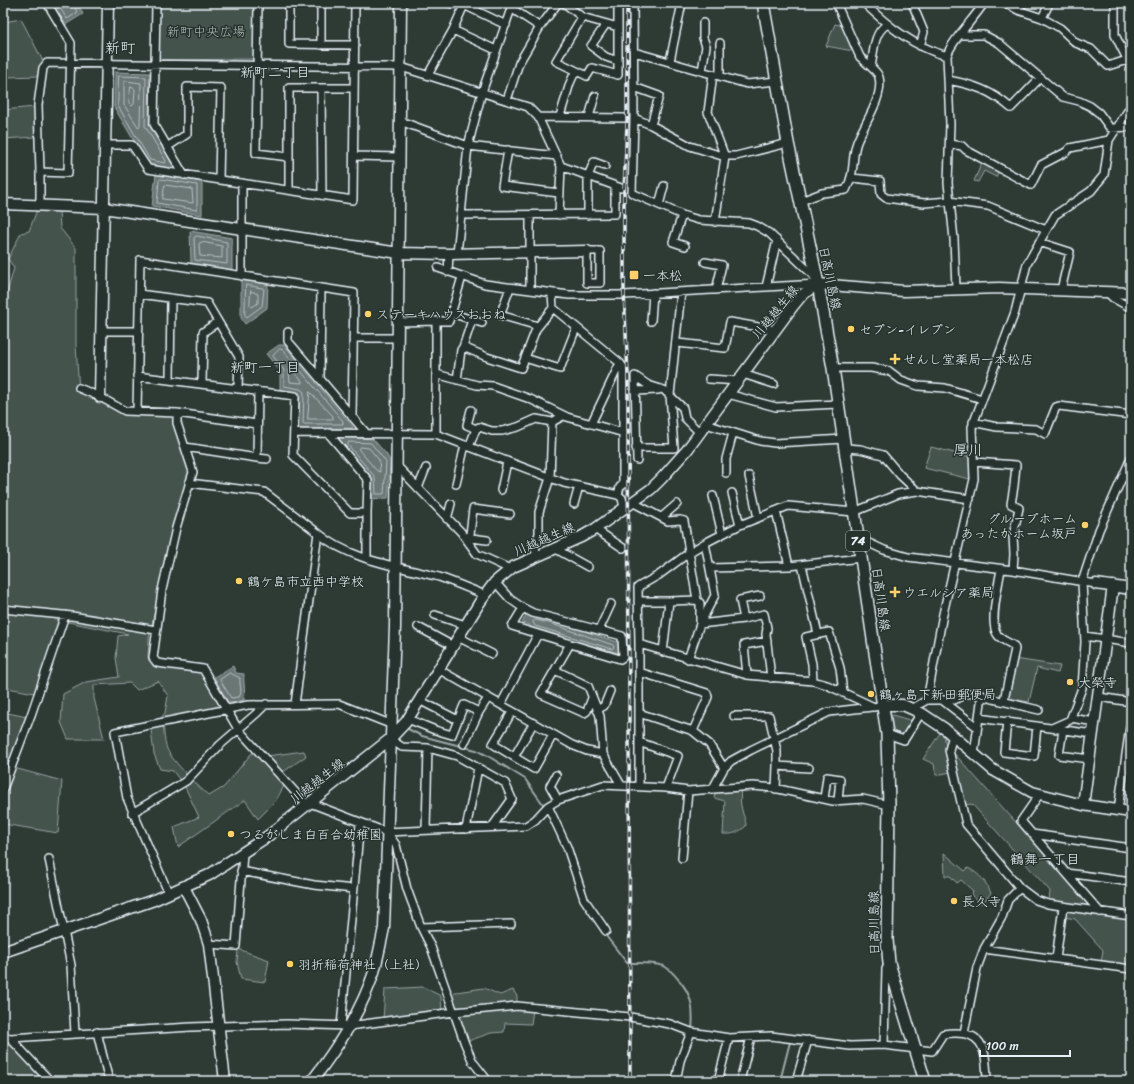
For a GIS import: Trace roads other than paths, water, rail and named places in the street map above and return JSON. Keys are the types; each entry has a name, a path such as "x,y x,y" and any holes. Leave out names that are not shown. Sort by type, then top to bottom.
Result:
{"main road":[{"name":"日高川島線","path":"763,3 788,143 817,281 833,368 861,558 878,706 887,734 887,940 889,963 917,1050 925,1081"}],"street":[{"path":"40,172 68,173 71,43 47,3"},
{"path":"100,397 108,3"},
{"path":"156,3 154,124 184,175"},
{"path":"258,3 256,153 289,157"},
{"path":"290,3 289,44 355,45"},
{"path":"321,45 322,3"},
{"path":"105,145 132,145 148,169 354,200 355,3"},
{"path":"312,1081 345,1026 374,972 384,928 396,567 401,3"},
{"path":"449,3 464,4 506,25"},
{"path":"507,100 519,63 540,27 558,3"},
{"path":"564,3 582,17 618,27"},
{"path":"582,17 556,61 575,72 587,76 592,68 618,75 618,3"},
{"path":"633,3 634,118 632,193 682,215 715,222 749,223 763,229 777,240 817,281"},
{"path":"670,61 682,3"},
{"path":"800,201 822,194 846,190 852,178 857,142 873,112 880,82 879,76 872,67 860,57 836,3"},
{"path":"864,3 886,25 927,50 947,56"},
{"path":"912,3 924,32 920,46"},
{"path":"956,288 954,239 948,183 950,144 947,56 950,47 984,3"},
{"path":"1005,3 1018,10 1042,18 1060,28 1076,43 1091,49 1108,66 1127,56"},
{"path":"1018,10 1022,3"},
{"path":"1042,18 1048,6 1044,3"},
{"path":"1115,3 1115,35 1127,56 1131,67"},
{"path":"428,75 453,30 464,4"},
{"path":"448,272 461,215 468,146 482,92 512,5 540,27"},
{"path":"702,71 706,46 703,38 703,23"},
{"path":"606,24 591,46 606,57 618,61"},
{"path":"872,67 876,36 886,25"},
{"path":"453,30 496,50"},
{"path":"960,35 984,36 989,38 1009,50 1063,97 1079,101 1090,106 1099,113 1108,126 1115,129 1131,127"},
{"path":"715,222 725,157 708,112 717,75 720,43"},
{"path":"634,52 670,61 746,84 777,81"},
{"path":"40,205 38,106 42,68 47,64 355,66 401,67 528,107 538,117 561,166 559,215"},
{"path":"560,116 575,72"},
{"path":"948,80 974,85 996,96 1010,108 1040,78"},
{"path":"167,147 188,134 187,87 220,88 219,179"},
{"path":"634,87 660,96 652,125"},
{"path":"289,190 289,88 354,88"},
{"path":"322,88 322,195"},
{"path":"589,117 595,96"},
{"path":"887,734 904,740 917,711 927,700 943,614 974,479 974,462 971,437 974,422 1015,312 1027,264 1046,230 1060,210 1091,191 1104,175 1109,140 1131,106"},
{"path":"538,117 560,116 624,118"},
{"path":"634,118 652,125 690,146 725,157 736,156 788,143"},
{"path":"400,121 468,146 557,156"},
{"path":"950,144 962,146 966,150 1031,185 1041,165 1066,152 1070,148 1109,140"},
{"path":"508,150 502,186 559,193"},
{"path":"354,156 400,157"},
{"path":"588,215 588,176 594,162 605,166"},
{"path":"461,215 615,214 618,187 561,166"},
{"path":"852,178 880,181 880,194 886,198 924,203 949,201 988,206 1046,230"},
{"path":"242,183 242,276"},
{"path":"659,205 664,186"},
{"path":"3,204 104,208 399,253 453,254 529,252 587,251 600,251 600,283 587,283 587,251"},
{"path":"530,215 530,290"},
{"path":"682,215 673,242 685,246"},
{"path":"766,287 777,240"},
{"path":"1039,242 1070,252 1060,290"},
{"path":"137,412 138,294 140,260 354,292 352,417"},
{"path":"704,262 722,265 716,290"},
{"path":"438,268 475,281 510,288 552,293 624,295 766,287 817,281"},
{"path":"398,322 449,321 462,277"},
{"name":"川越越生線","path":"3,952 184,888 243,853 390,740 408,719 465,625 494,582 510,569 538,555 581,537 595,529 651,489 675,464 802,295 817,281 904,291 956,288 1131,293"},
{"path":"320,288 320,379"},
{"path":"510,288 500,315 538,326"},
{"path":"675,464 670,396 677,343 681,292"},
{"path":"1107,292 1113,298 1131,308"},
{"path":"463,347 487,357 521,368 538,326 553,308 552,293"},
{"path":"652,321 653,293"},
{"path":"138,294 207,304 239,357 238,389"},
{"path":"170,380 171,299"},
{"path":"553,308 623,367 623,485 620,487 618,495"},
{"path":"451,313 482,323"},
{"path":"457,380 461,350 472,320"},
{"path":"436,321 436,434"},
{"path":"202,384 203,332 218,322"},
{"path":"677,343 725,348 730,322 776,330"},
{"path":"525,358 560,370 576,328"},
{"path":"101,331 138,331"},
{"path":"288,332 288,341 366,433"},
{"path":"353,338 398,338"},
{"path":"592,424 620,363"},
{"path":"833,368 871,368 889,371 901,380 918,386 944,388 982,399"},
{"path":"436,374 477,385 493,386 530,399 564,416 624,433"},
{"path":"137,376 295,396 294,455 350,513 367,513"},
{"path":"637,460 634,376 648,385 664,390 683,408 685,418 700,432"},
{"path":"709,379 740,378 774,384"},
{"path":"79,388 100,397 125,411 177,413 257,424"},
{"path":"635,391 664,390"},
{"path":"257,458 258,391"},
{"path":"728,394 776,407 838,404"},
{"path":"974,422 997,427 1036,429 1045,434 1056,407 1059,406 1131,415"},
{"path":"471,410 466,425 476,429 478,427 492,431 502,431 521,426 536,419 552,422 564,416"},
{"path":"177,413 177,423 193,472 176,528 162,590 153,658 157,663 203,669 238,728 308,804 386,832 526,826 535,820 548,806 558,800 603,785 639,786 688,791 753,786 776,789 824,800 838,801 863,799 888,805"},
{"path":"538,555 535,550 538,533 539,512 550,478 552,422"},
{"path":"706,424 760,441 775,443 845,444 883,455 900,475 917,491"},
{"path":"456,484 467,446 476,429"},
{"path":"295,433 396,432 436,434 550,478 618,495 628,505 662,517 668,521 684,521 697,600 700,603 700,624"},
{"path":"328,433 368,480 367,558"},
{"path":"726,473 726,459 733,433"},
{"path":"185,447 257,458 266,458"},
{"path":"636,448 674,448"},
{"path":"1052,728 1068,722 1071,718 1082,688 1085,636 1082,582 1099,530 1131,458"},
{"path":"501,490 507,462"},
{"path":"974,462 1016,465 1011,504 1019,508 1013,536 1013,570"},
{"path":"396,465 447,519 470,540 477,554 510,569"},
{"path":"418,488 426,468"},
{"path":"1124,474 1131,480"},
{"path":"749,476 758,518"},
{"path":"189,483 264,492 329,542 367,558 440,578 485,594"},
{"path":"574,504 579,486"},
{"path":"639,786 638,587 658,576 690,552 705,543 740,525 788,506 854,512 898,494 917,491 970,499"},
{"path":"732,493 740,525"},
{"path":"713,496 722,534"},
{"path":"447,519 451,504"},
{"path":"662,517 677,504"},
{"path":"470,540 474,509 510,514"},
{"path":"776,511 789,566"},
{"path":"595,529 623,548"},
{"path":"295,704 318,533"},
{"path":"858,538 884,550 908,557 1013,570 1131,589"},
{"path":"470,540 487,540"},
{"path":"688,659 700,624 715,595 705,543"},
{"path":"554,548 588,567"},
{"path":"710,568 789,566 861,558"},
{"path":"802,565 818,634"},
{"path":"1000,569 995,609 995,629 1001,638 1014,646 1004,700"},
{"path":"494,582 510,599 533,613 622,636 623,657 620,659 512,626 523,608"},
{"path":"1083,805 1113,586"},
{"path":"744,619 740,600 760,596"},
{"path":"638,601 697,600"},
{"path":"663,652 669,601"},
{"path":"599,630 611,604"},
{"path":"3,610 65,615 156,630"},
{"path":"700,624 744,619 764,614 767,628 766,634 772,678"},
{"path":"3,789 31,715 65,615"},
{"path":"435,616 465,625"},
{"path":"418,627 453,646"},
{"path":"813,681 812,664 806,637 829,632 840,668 843,693"},
{"path":"501,704 538,634"},
{"path":"1085,636 1131,643"},
{"path":"458,637 492,654"},
{"path":"747,674 744,645 767,641"},
{"path":"570,644 541,694 584,713 587,711 592,698"},
{"path":"638,644 747,674 772,678 813,681 827,685 843,693 878,706"},
{"path":"438,669 501,704 553,736 587,751 604,754"},
{"path":"555,670 588,686 600,716 604,754 621,785"},
{"path":"638,672 707,693 708,696 693,731"},
{"path":"597,710 604,706 610,691"},
{"path":"927,700 954,700 965,693 1004,700 1039,710"},
{"path":"974,754 982,695"},
{"path":"1099,697 1131,702"},
{"path":"464,744 479,712 488,698"},
{"path":"419,700 458,720"},
{"path":"942,700 977,727"},
{"path":"168,894 132,813 127,798 115,732 248,705 266,704 339,704 390,724"},
{"path":"132,813 186,781 238,728 266,704"},
{"path":"712,790 724,768 731,761 829,712 896,704 917,711 953,735 974,754 1005,778 1039,795 1083,805 1131,812"},
{"path":"408,719 452,735 464,705 479,712"},
{"path":"512,712 493,744 534,769 553,736"},
{"path":"638,713 693,731 709,744 724,768"},
{"path":"734,716 769,716 775,740 777,766 776,789"},
{"path":"979,718 1093,734"},
{"path":"1071,718 1095,722"},
{"path":"1118,810 1131,720"},
{"path":"1007,721 1004,752 1034,756 1037,726"},
{"path":"514,756 533,724"},
{"path":"1063,730 1060,755 1090,759"},
{"path":"953,735 949,750 966,824 1020,888 1036,900 1064,907 1131,916"},
{"path":"390,740 402,747 428,748 457,756 505,783 512,799 492,827"},
{"path":"639,742 678,756 666,788"},
{"path":"426,830 428,748"},
{"path":"777,766 809,768"},
{"path":"466,829 478,768"},
{"path":"556,774 550,786 558,800"},
{"path":"824,800 828,777 840,779 838,801"},
{"path":"682,858 688,791"},
{"path":"1039,795 1021,821 1100,912"},
{"path":"548,806 567,847 584,899 606,931"},
{"path":"345,1026 360,823"},
{"path":"386,832 396,845 407,889 473,1062 488,1081"},
{"path":"1032,834 1131,848"},
{"path":"209,944 236,946 243,853"},
{"path":"49,859 57,905 71,964 75,1033"},
{"path":"241,870 314,885 354,889"},
{"path":"1067,873 1131,882"},
{"path":"184,888 200,920 209,944 225,1081"},
{"path":"964,1033 977,968 984,949 1002,917 1008,900 1020,888"},
{"path":"1056,959 1064,907"},
{"path":"421,927 511,924"},
{"path":"984,949 1131,969"},
{"path":"884,1045 886,969 889,963"},
{"path":"6,1037 128,1029 219,1026 287,1024 345,1026 454,1012 517,1006 630,1017 670,1024 691,1032 729,1038 771,1036 850,1046 884,1045 932,1051 943,1034 964,1033 971,1036 983,1046 986,1054 987,1081"},
{"path":"97,1032 109,1081"},
{"path":"676,1081 680,1061 691,1032"},
{"path":"6,1037 50,1081"},
{"path":"740,1081 751,1037"},
{"path":"718,1081 729,1038"},
{"path":"796,1081 808,1040"}],"water":[{"path":"52,3 77,3 83,14 65,25"},
{"path":"115,72 150,73 149,125 174,166 173,169 150,165 147,163 114,107"},
{"path":"156,174 202,182 202,215 152,206"},
{"path":"190,231 232,238 232,270 191,264"},
{"path":"241,280 268,284 267,308 245,324 241,318"},
{"path":"279,345 284,345 353,428 298,429 300,393 280,390 280,371 266,354"},
{"path":"339,437 373,439 387,455 390,461 388,498 371,499 371,479 338,440"},
{"path":"527,613 618,642 619,653 529,629 530,625 522,623"},
{"path":"233,666 236,673 244,674 245,697 244,700 231,703 228,702 214,677"}],"waterway":[{"path":"408,729 422,736 476,750 488,756 525,779 545,807"},
{"path":"603,932 627,963 646,963 664,966 675,975 686,990 691,1002 693,1015 692,1030"},
{"path":"769,1039 790,1042 780,1081"}],"railway":[{"path":"627,3 627,127"},
{"path":"627,123 624,190 624,293 628,374 630,1081"}],"place":[{"name":"一本松","path":"634,275"},
{"name":"ステーキハウスおおね","path":"368,314"},
{"name":"セブン-イレブン","path":"851,329"},
{"name":"せんし堂薬局一本松店","path":"895,359"},
{"name":"グループホーム あったかホーム坂戸","path":"1085,525"},
{"name":"鶴ケ島市立西中学校","path":"239,581"},
{"name":"ウエルシア薬局","path":"895,592"},
{"name":"大榮寺","path":"1070,682"},
{"name":"鶴ヶ島下新田郵便局","path":"871,694"},
{"name":"つるがしま白百合幼稚園","path":"231,834"},
{"name":"長久寺","path":"954,901"},
{"name":"羽折稲荷神社（上社）","path":"290,964"}],"district":[{"name":"新町","path":"120,48"},
{"name":"新町二丁目","path":"275,72"},
{"name":"新町一丁目","path":"265,367"},
{"name":"厚川","path":"968,450"},
{"name":"鶴舞一丁目","path":"1045,859"}],"park label":[{"name":"新町中央広場","path":"206,31"}]}
